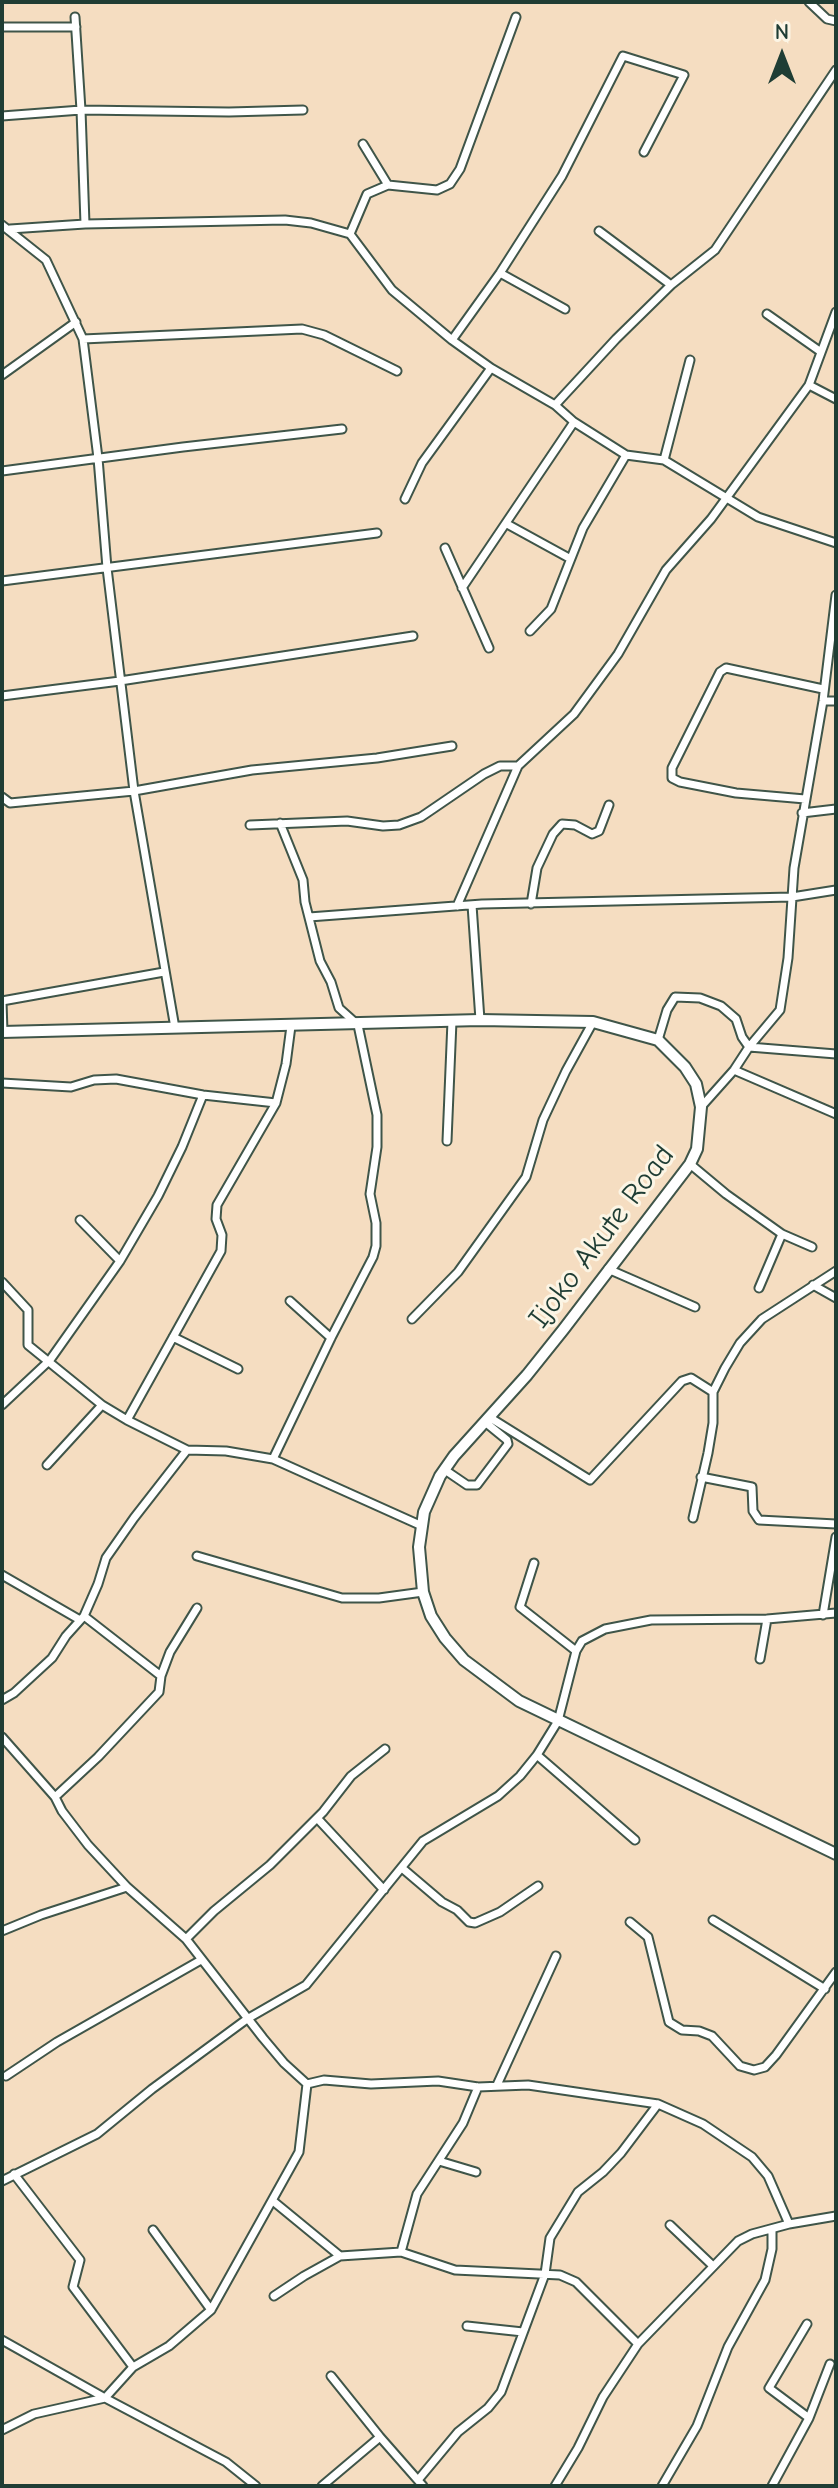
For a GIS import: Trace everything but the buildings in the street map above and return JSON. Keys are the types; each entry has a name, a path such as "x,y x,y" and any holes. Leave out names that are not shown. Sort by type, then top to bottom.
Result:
{"main road":[{"path":"2,1032 480,1020 593,1022 658,1040"},
{"name":"Ijoko Akute Road","path":"658,1040 685,1067 696,1084 701,1107 697,1149 690,1164 554,1341 445,1470 429,1498 422,1526 419,1547 423,1592 431,1616 464,1660 519,1701 836,1854"}],"street":[{"path":"809,2 827,19 836,21"},
{"path":"75,17 85,224"},
{"path":"350,234 367,194 388,185 437,190 450,184 460,169 516,17"},
{"path":"2,27 76,27"},
{"path":"452,340 500,273 562,176 623,56 684,75 644,152"},
{"path":"555,405 671,285 715,250 836,70"},
{"path":"2,116 81,110 303,110"},
{"path":"363,144 388,185"},
{"path":"4,226 285,220 311,223 350,234 392,290 452,340 491,368 555,405 574,422 626,455 664,460 758,517 836,543"},
{"path":"4,226 46,260 83,339 134,791 175,1028"},
{"path":"599,231 671,285"},
{"path":"500,273 565,309"},
{"path":"457,906 518,766 574,714 618,654 666,570 711,519 809,385 836,312"},
{"path":"767,314 821,352"},
{"path":"2,375 76,322"},
{"path":"83,339 302,329 324,335 397,371"},
{"path":"664,460 690,360"},
{"path":"405,499 422,463 491,368"},
{"path":"809,385 836,399"},
{"path":"462,588 574,422"},
{"path":"2,471 342,429"},
{"path":"530,631 551,609 583,528 626,455"},
{"path":"507,524 569,558"},
{"path":"2,581 377,533"},
{"path":"445,548 489,648"},
{"path":"701,1107 780,1010 802,813 823,701 836,595"},
{"path":"2,696 413,636"},
{"path":"805,799 736,793 680,782 672,778 672,768 720,672 726,668 823,689"},
{"path":"823,701 836,701"},
{"path":"2,797 10,803 134,791 252,770 452,746"},
{"path":"250,825 347,821 399,825 421,817 500,766 518,766"},
{"path":"531,904 537,868 553,834 562,824 575,825 592,834 599,831 609,805"},
{"path":"802,813 836,809"},
{"path":"273,1459 376,1246 376,1223 370,1194 377,1147 377,1115 358,1025 339,1008 320,961 303,880 280,823"},
{"path":"309,917 472,905 792,897 836,890"},
{"path":"472,905 480,1020"},
{"path":"2,1032 2,1001 164,972"},
{"path":"658,1040 667,1010 675,997 700,998 721,1006 736,1019 749,1047"},
{"path":"447,1141 452,1021"},
{"path":"412,1319 458,1272 526,1177 543,1120 593,1022"},
{"path":"127,1420 221,1251 217,1205 276,1103 291,1026"},
{"path":"749,1047 836,1054"},
{"path":"734,1070 836,1114"},
{"path":"2,1083 71,1087 94,1080 116,1079 203,1095 276,1103"},
{"path":"4,1399 50,1360 120,1261 158,1196 203,1095"},
{"path":"690,1164 782,1234 812,1247"},
{"path":"80,1220 120,1261"},
{"path":"759,1288 782,1234"},
{"path":"608,1269 695,1307"},
{"path":"693,1518 713,1423 713,1392 740,1343 762,1319 836,1271"},
{"path":"2,1282 28,1310 28,1345 102,1405 127,1420 187,1450 226,1451 273,1459 422,1526"},
{"path":"813,1285 836,1298"},
{"path":"290,1301 331,1338"},
{"path":"173,1337 238,1369"},
{"path":"487,1420 590,1480 682,1381 691,1378 713,1392"},
{"path":"47,1465 102,1405"},
{"path":"445,1470 467,1485 477,1485 508,1444 487,1420"},
{"path":"2,1700 52,1658 82,1618 106,1558 187,1450"},
{"path":"701,1477 752,1487 753,1511 759,1520 836,1524"},
{"path":"823,1615 836,1537"},
{"path":"197,1556 342,1598 379,1598 423,1592"},
{"path":"534,1563 520,1607 576,1651"},
{"path":"2,1575 82,1618 161,1676"},
{"path":"55,1797 98,1757 159,1692 170,1652 197,1608"},
{"path":"2,2181 97,2134 247,2019 306,1985 423,1841 498,1796 537,1755 558,1721 576,1651 582,1641 605,1629 651,1620 767,1619 836,1613"},
{"path":"760,1659 767,1619"},
{"path":"2,1737 55,1797 88,1845 127,1887 186,1939 247,2019 284,2063 307,2084"},
{"path":"186,1939 214,1911 270,1865 317,1818 351,1776 385,1749"},
{"path":"537,1755 635,1840"},
{"path":"317,1818 384,1890"},
{"path":"402,1868 442,1902 475,1923 500,1912 538,1886"},
{"path":"2,1931 127,1887"},
{"path":"713,1920 825,1989"},
{"path":"630,1922 648,1937 669,2022 682,2030 712,2036 740,2066 754,2070 765,2067 789,2039 836,1972"},
{"path":"497,2085 556,1956"},
{"path":"6,2076 57,2042 201,1960"},
{"path":"307,2084 324,2080 371,2084 438,2081 478,2087 528,2085 658,2104 703,2124 752,2157 768,2176 789,2224"},
{"path":"2,2430 34,2414 105,2398 133,2367 169,2346 211,2310 299,2152 307,2084"},
{"path":"401,2252 417,2194 463,2123 478,2087"},
{"path":"331,2376 421,2483 458,2432 488,2408 501,2392 545,2274 550,2238 578,2192 621,2153 658,2104"},
{"path":"439,2161 476,2172"},
{"path":"14,2174 80,2260 73,2287 133,2367"},
{"path":"273,2201 340,2256"},
{"path":"555,2486 603,2397 638,2344 738,2241 789,2224 836,2216"},
{"path":"670,2225 713,2266"},
{"path":"662,2486 697,2426 728,2347 765,2280 772,2249 772,2229"},
{"path":"153,2230 211,2310"},
{"path":"274,2296 340,2256 401,2252 455,2270 560,2275 576,2282 638,2344"},
{"path":"807,2324 769,2388 809,2418"},
{"path":"467,2326 523,2332"},
{"path":"2,2340 226,2462 256,2486"},
{"path":"772,2486 809,2418 830,2364"},
{"path":"322,2486 380,2437"}]}
